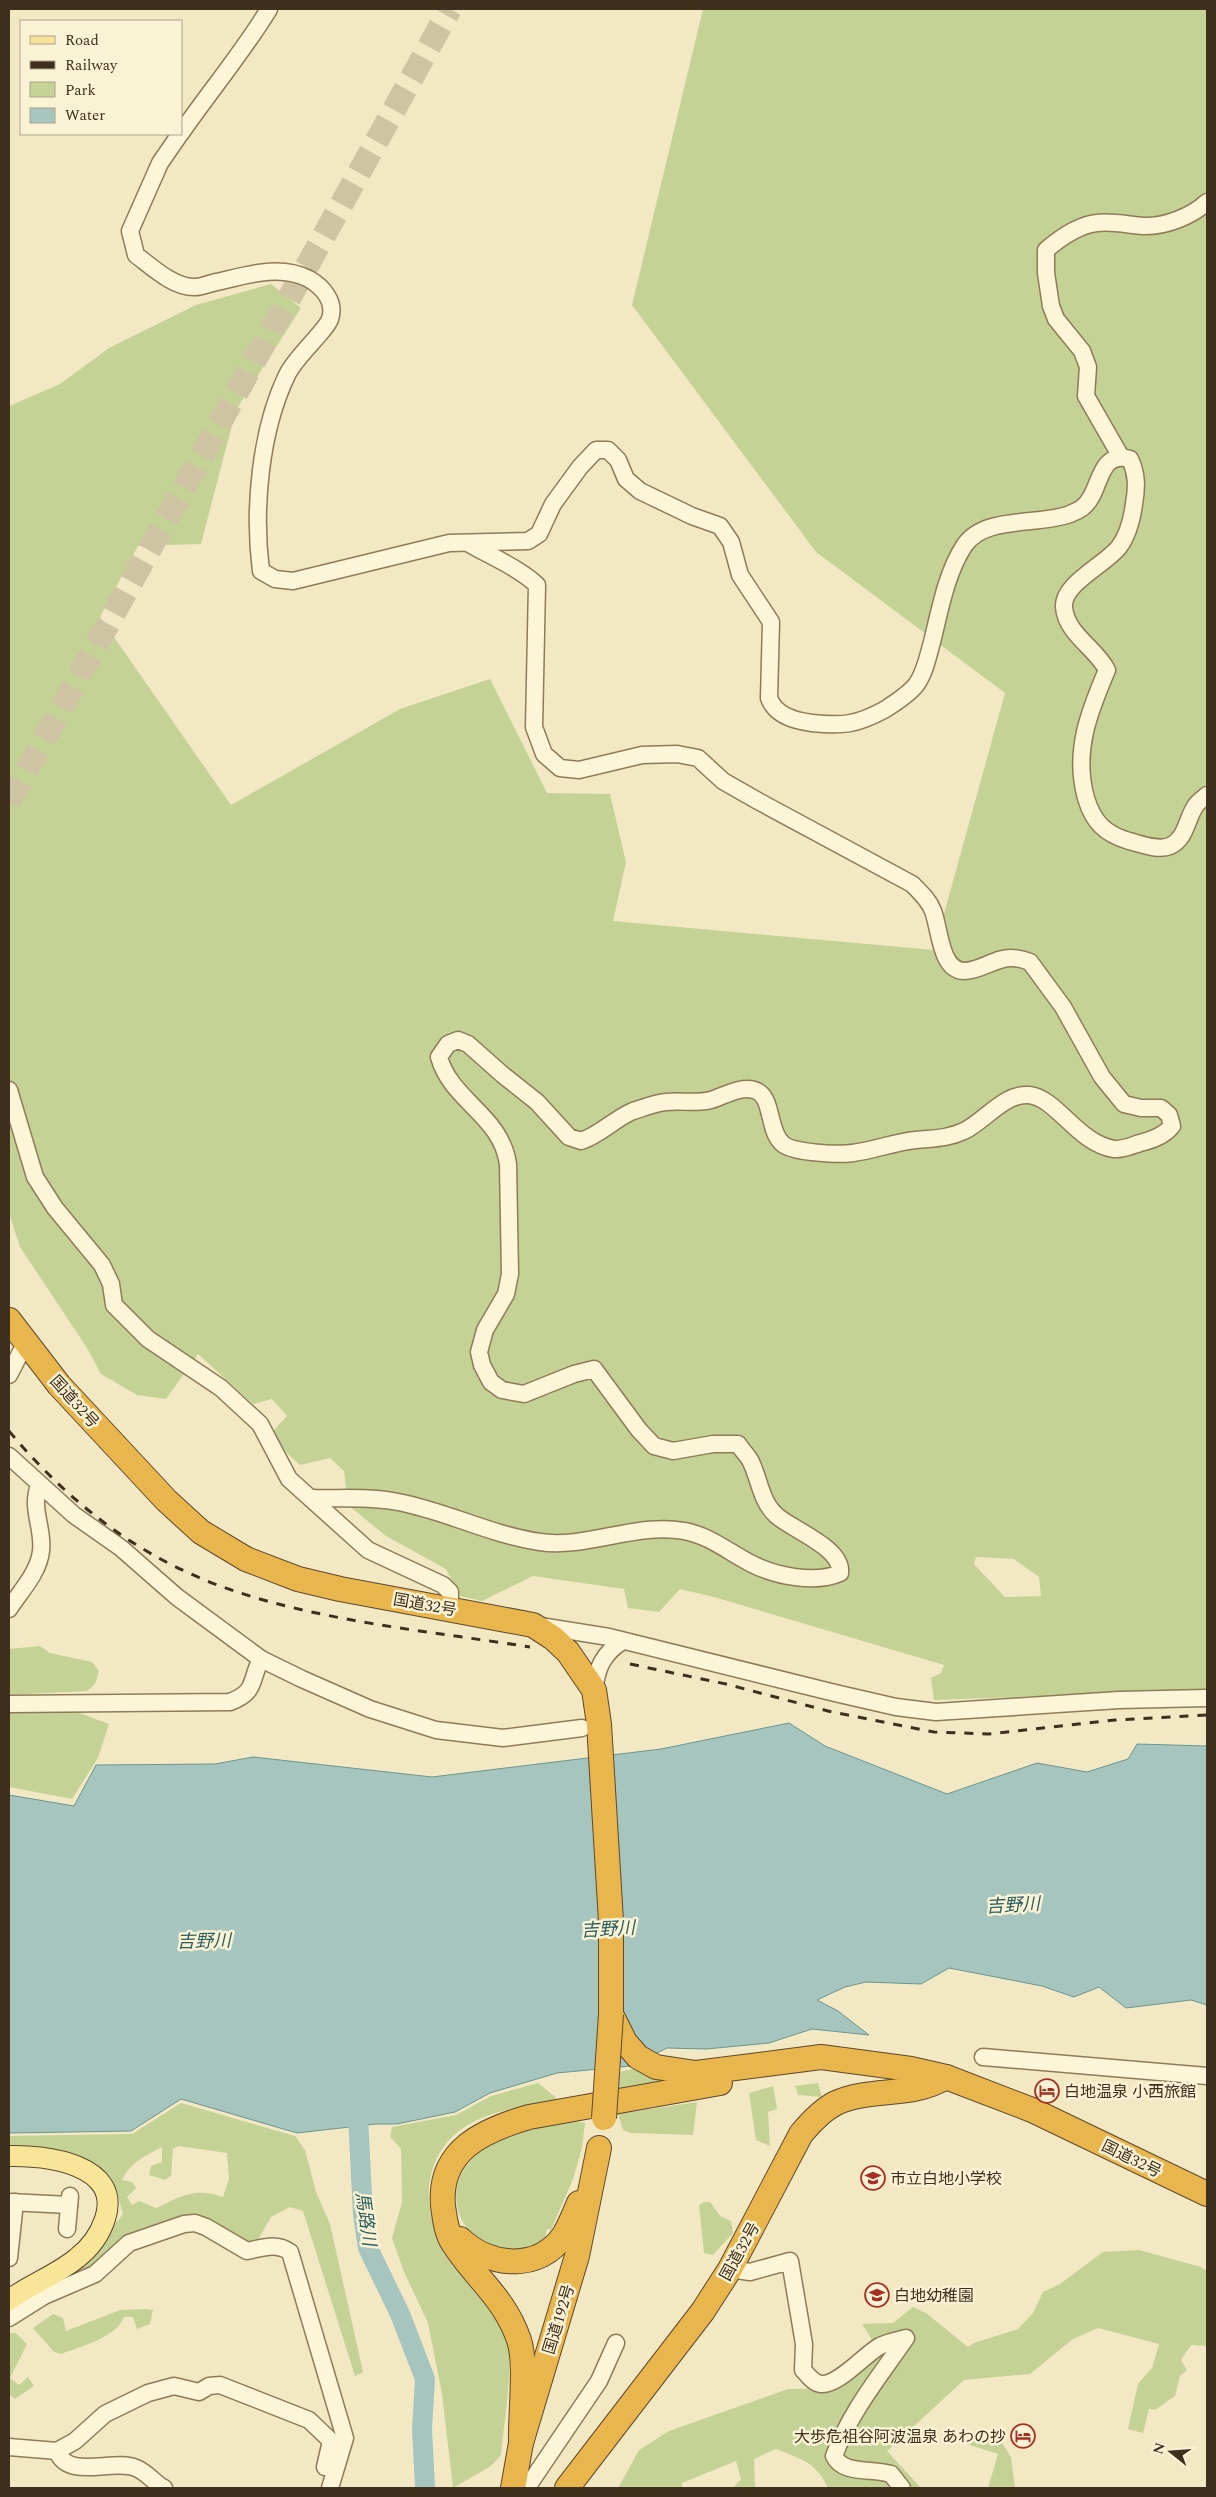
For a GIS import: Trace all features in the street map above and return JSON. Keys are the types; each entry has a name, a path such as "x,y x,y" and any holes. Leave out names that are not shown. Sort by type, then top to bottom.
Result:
{"highway":[{"name":"国道32号","path":"9,1320 25,1344 59,1385 166,1500 202,1532 246,1559 298,1579 533,1625 554,1638 590,1674 599,1724 611,1921 611,2014 604,2118 599,2148 582,2196 564,2235 552,2247 540,2255 510,2262 494,2260 480,2255 458,2238 445,2219"},
{"name":"国道32号","path":"611,2014 625,2042 638,2057 656,2067 696,2073 821,2056 909,2069 946,2077 1032,2110 1207,2194"},
{"name":"国道32号","path":"521,2442 522,2359 520,2342 499,2300 452,2241 446,2229 444,2191 453,2161 472,2140 503,2124 529,2117 817,2067 861,2063"},
{"name":"国道32号","path":"567,2488 702,2311 730,2269 801,2134 816,2116 836,2103 860,2096 915,2090 933,2085 946,2077"},
{"name":"国道192号","path":"520,2487 521,2442 577,2256 599,2148"},
{"path":"514,2329 544,2331 555,2329"}],"main road":[{"path":"9,2156 62,2160 75,2165 98,2179 107,2192 107,2213 102,2228 92,2243 77,2259 9,2300"}],"street":[{"path":"182,132 209,92 255,32 269,9"},
{"path":"180,135 160,163 130,231 136,255 177,283 194,287 256,272 286,271 309,279 327,293 332,307 330,320 305,348 287,374 268,428 262,456 258,549 261,571 274,579 292,581 449,542 528,541 539,534 553,504 580,467 596,450 608,450 618,460 626,479 640,491 692,516 720,526 731,542 740,575 771,622 769,698 772,708 784,715 807,722 841,726 863,722 897,702 916,685 925,668 947,582 964,546 975,534 991,527 1068,514 1084,507 1105,467 1112,460 1121,456"},
{"path":"1207,202 1179,219 1167,223 1146,226 1097,223 1061,238 1046,250 1046,273 1056,319 1082,351 1088,367 1086,396 1121,456 1130,459 1136,472 1136,494 1131,523 1120,545 1109,558 1072,587 1064,599 1064,610 1075,632 1107,670 1096,695 1083,737 1080,765 1081,779 1091,811 1103,830 1115,837 1150,847 1168,847 1178,841 1196,806 1207,795"},
{"path":"310,1498 399,1502 542,1542 566,1542 649,1531 683,1530 708,1539 754,1565 788,1575 832,1577 840,1573 841,1566 837,1558 821,1545 778,1517 767,1505 750,1461 738,1444 713,1444 673,1451 654,1446 639,1430 594,1369 574,1374 524,1394 502,1390 490,1382 479,1352 485,1330 506,1294 510,1274 506,1147 497,1132 450,1080 441,1066 439,1057 448,1044 458,1040 468,1044 503,1075 538,1102 569,1136 581,1141 592,1138 608,1124 632,1112 666,1102 698,1102 743,1089 755,1090 765,1097 775,1134 783,1145 803,1150 834,1153 852,1154 916,1140 940,1140 965,1131 1008,1100 1030,1095 1047,1102 1079,1133 1094,1142 1115,1149 1150,1140 1167,1133 1172,1126 1169,1115 1161,1108 1140,1108 1124,1104 1102,1077 1063,1007 1030,962 1010,958 982,968 963,971 953,968 945,960 933,909 912,884 732,786 698,758 677,754 642,755 579,770 560,768 544,754 534,727 537,585 526,574 497,561 468,543"},
{"path":"9,1090 35,1178 54,1208 102,1265 111,1284 114,1305 148,1339 221,1388 260,1424 289,1479 368,1550 444,1585 450,1592 450,1609"},
{"path":"9,1375 25,1344"},
{"path":"9,1456 39,1486 74,1515 121,1548 177,1597 261,1659 370,1708 436,1730 503,1738 582,1728"},
{"path":"9,1609 32,1574 42,1550 35,1500 39,1486"},
{"path":"533,1625 582,1631 887,1705 936,1712 1119,1700 1207,1698"},
{"path":"590,1674 606,1654 623,1641"},
{"path":"9,1704 230,1702 244,1696 254,1682 261,1659"},
{"path":"983,2057 1207,2076"},
{"path":"9,2258 12,2202 70,2200 67,2229"},
{"path":"9,2318 44,2296 95,2274 129,2243 184,2224 195,2223 206,2227 247,2251 269,2246 283,2247 290,2252 345,2438 341,2488"},
{"path":"730,2269 750,2272 790,2261 804,2344 803,2370 812,2380 821,2384 829,2383 840,2377 880,2345 906,2338 843,2431 834,2456 838,2464 846,2468 891,2474 902,2488"},
{"path":"520,2487 599,2381 616,2344"},
{"path":"9,2447 57,2451 75,2442 106,2414 148,2393 174,2386 200,2392 209,2386 220,2385 309,2420 331,2441 319,2488"},
{"path":"330,2488 345,2438"},
{"path":"57,2451 59,2456 71,2465 84,2468 114,2464 137,2468 164,2488"}],"green space":[{"path":"703,9 1207,9 1207,1690 934,1700 931,1678 941,1673 944,1665 714,1597 680,1589 659,1612 628,1608 624,1589 533,1576 482,1601 460,1596 446,1569 386,1536 348,1505 344,1471 330,1458 300,1465 287,1453 272,1432 287,1416 272,1399 253,1404 198,1354 166,1399 137,1395 101,1374 87,1348 20,1247 9,1213 9,406 60,384 109,348 196,305 271,284 301,308 236,410 201,544 138,546 100,617 231,805 400,709 490,679 547,793 610,794 626,862 613,921 934,950 1005,693 816,552 632,305","holes":["976,1557 1014,1559 1039,1577 1041,1596 1005,1597 974,1564"]},
{"path":"40,1646 50,1653 92,1662 99,1671 95,1684 87,1691 9,1695 9,1649"},
{"path":"9,1709 69,1709 109,1724 98,1758 72,1799 9,1787"},
{"path":"633,2069 657,2077 684,2080 619,2092 619,2072"},
{"path":"538,2083 559,2100 490,2115 468,2125 453,2136 442,2149 434,2164 430,2181 431,2215 436,2232 455,2263 503,2324 509,2355 508,2390 501,2455 491,2466 453,2488 442,2394 428,2323 404,2272 392,2238 402,2202 401,2149 390,2137 392,2127 456,2115 491,2096"},
{"path":"818,2083 822,2097 798,2095 795,2086"},
{"path":"773,2086 777,2109 768,2112 770,2146 756,2140 749,2093"},
{"path":"697,2102 693,2135 631,2133 623,2130 618,2114"},
{"path":"181,2103 295,2136 305,2150 316,2192 330,2224 363,2372 355,2376 303,2211 290,2207 271,2217 256,2243 249,2245 203,2216 189,2215 120,2240 80,2278 68,2277 69,2272 101,2242 123,2214 117,2193 96,2167 9,2151 9,2136 132,2134","holes":["179,2146 227,2153 229,2179 223,2197 204,2193 188,2194 156,2208 139,2201 132,2205 127,2197 136,2188 132,2182 122,2180 126,2174 139,2160 162,2147 162,2162 151,2166 149,2175 165,2180 171,2176 173,2149"]},
{"path":"573,2121 585,2123 582,2148 573,2179 551,2230 547,2229 545,2240 521,2250 498,2249 478,2240 464,2224 457,2203 459,2181 472,2159 499,2139 508,2135 535,2127"},
{"path":"704,2202 710,2202 720,2216 731,2221 733,2233 713,2255 704,2253 699,2205"},
{"path":"1139,2250 1201,2267 1207,2271 1207,2346 1191,2345 1181,2360 1187,2370 1180,2376 1175,2396 1155,2410 1149,2409 1143,2433 1128,2429 1138,2384 1152,2368 1159,2344 1098,2328 1073,2339 1030,2374 964,2380 887,2451 921,2488 828,2488 818,2472 807,2462 776,2449 754,2459 755,2488 733,2488 741,2479 736,2461 682,2483 682,2488 618,2488 639,2450 669,2431 788,2389 836,2388 874,2343 862,2324 893,2323 913,2307 926,2313 968,2347 974,2343 1018,2329 1033,2313 1043,2292 1060,2284 1103,2252"},
{"path":"120,2310 153,2310 150,2324 137,2329 133,2317 124,2317 114,2331 106,2336 61,2354 54,2352 33,2328 53,2314 63,2318 66,2331"},
{"path":"9,2333 16,2333 27,2344 10,2378 19,2385 28,2377 34,2386 15,2399 9,2394"},
{"path":"972,2438 999,2438 1011,2457 1015,2488 988,2488 998,2454 970,2445"}],"water":[{"name":"吉野川","path":"789,1723 825,1746 947,1794 1037,1763 1087,1772 1128,1759 1137,1744 1207,1746 1207,2005 1191,2000 1126,2008 1099,1987 1074,1997 1042,1986 949,1968 921,1984 866,1982 845,1987 817,2000 838,2011 869,2035 812,2029 769,2043 706,2049 667,2048 631,2066 557,2073 490,2093 455,2112 397,2124 376,2124 297,2133 181,2099 131,2131 9,2133 9,1795 74,1806 96,1765 215,1764 253,1757 432,1777 661,1749"}],"waterway":[{"name":"馬路川","path":"357,2098 363,2215 368,2248 400,2314 425,2379 422,2429 425,2488"}],"tunnel":[{"path":"9,802 450,9"}],"railway":[{"path":"9,1431 48,1474 92,1513 139,1547 191,1574 271,1602 314,1612 358,1621 530,1647"},
{"path":"630,1664 726,1684 828,1711 934,1732 988,1734 1115,1720 1207,1715"}],"place":[{"name":"白地温泉 小西旅館","path":"1047,2091"},
{"name":"市立白地小学校","path":"873,2178"},
{"name":"白地幼稚園","path":"877,2295"},
{"name":"大歩危祖谷阿波温泉 あわの抄","path":"1023,2436"}]}
